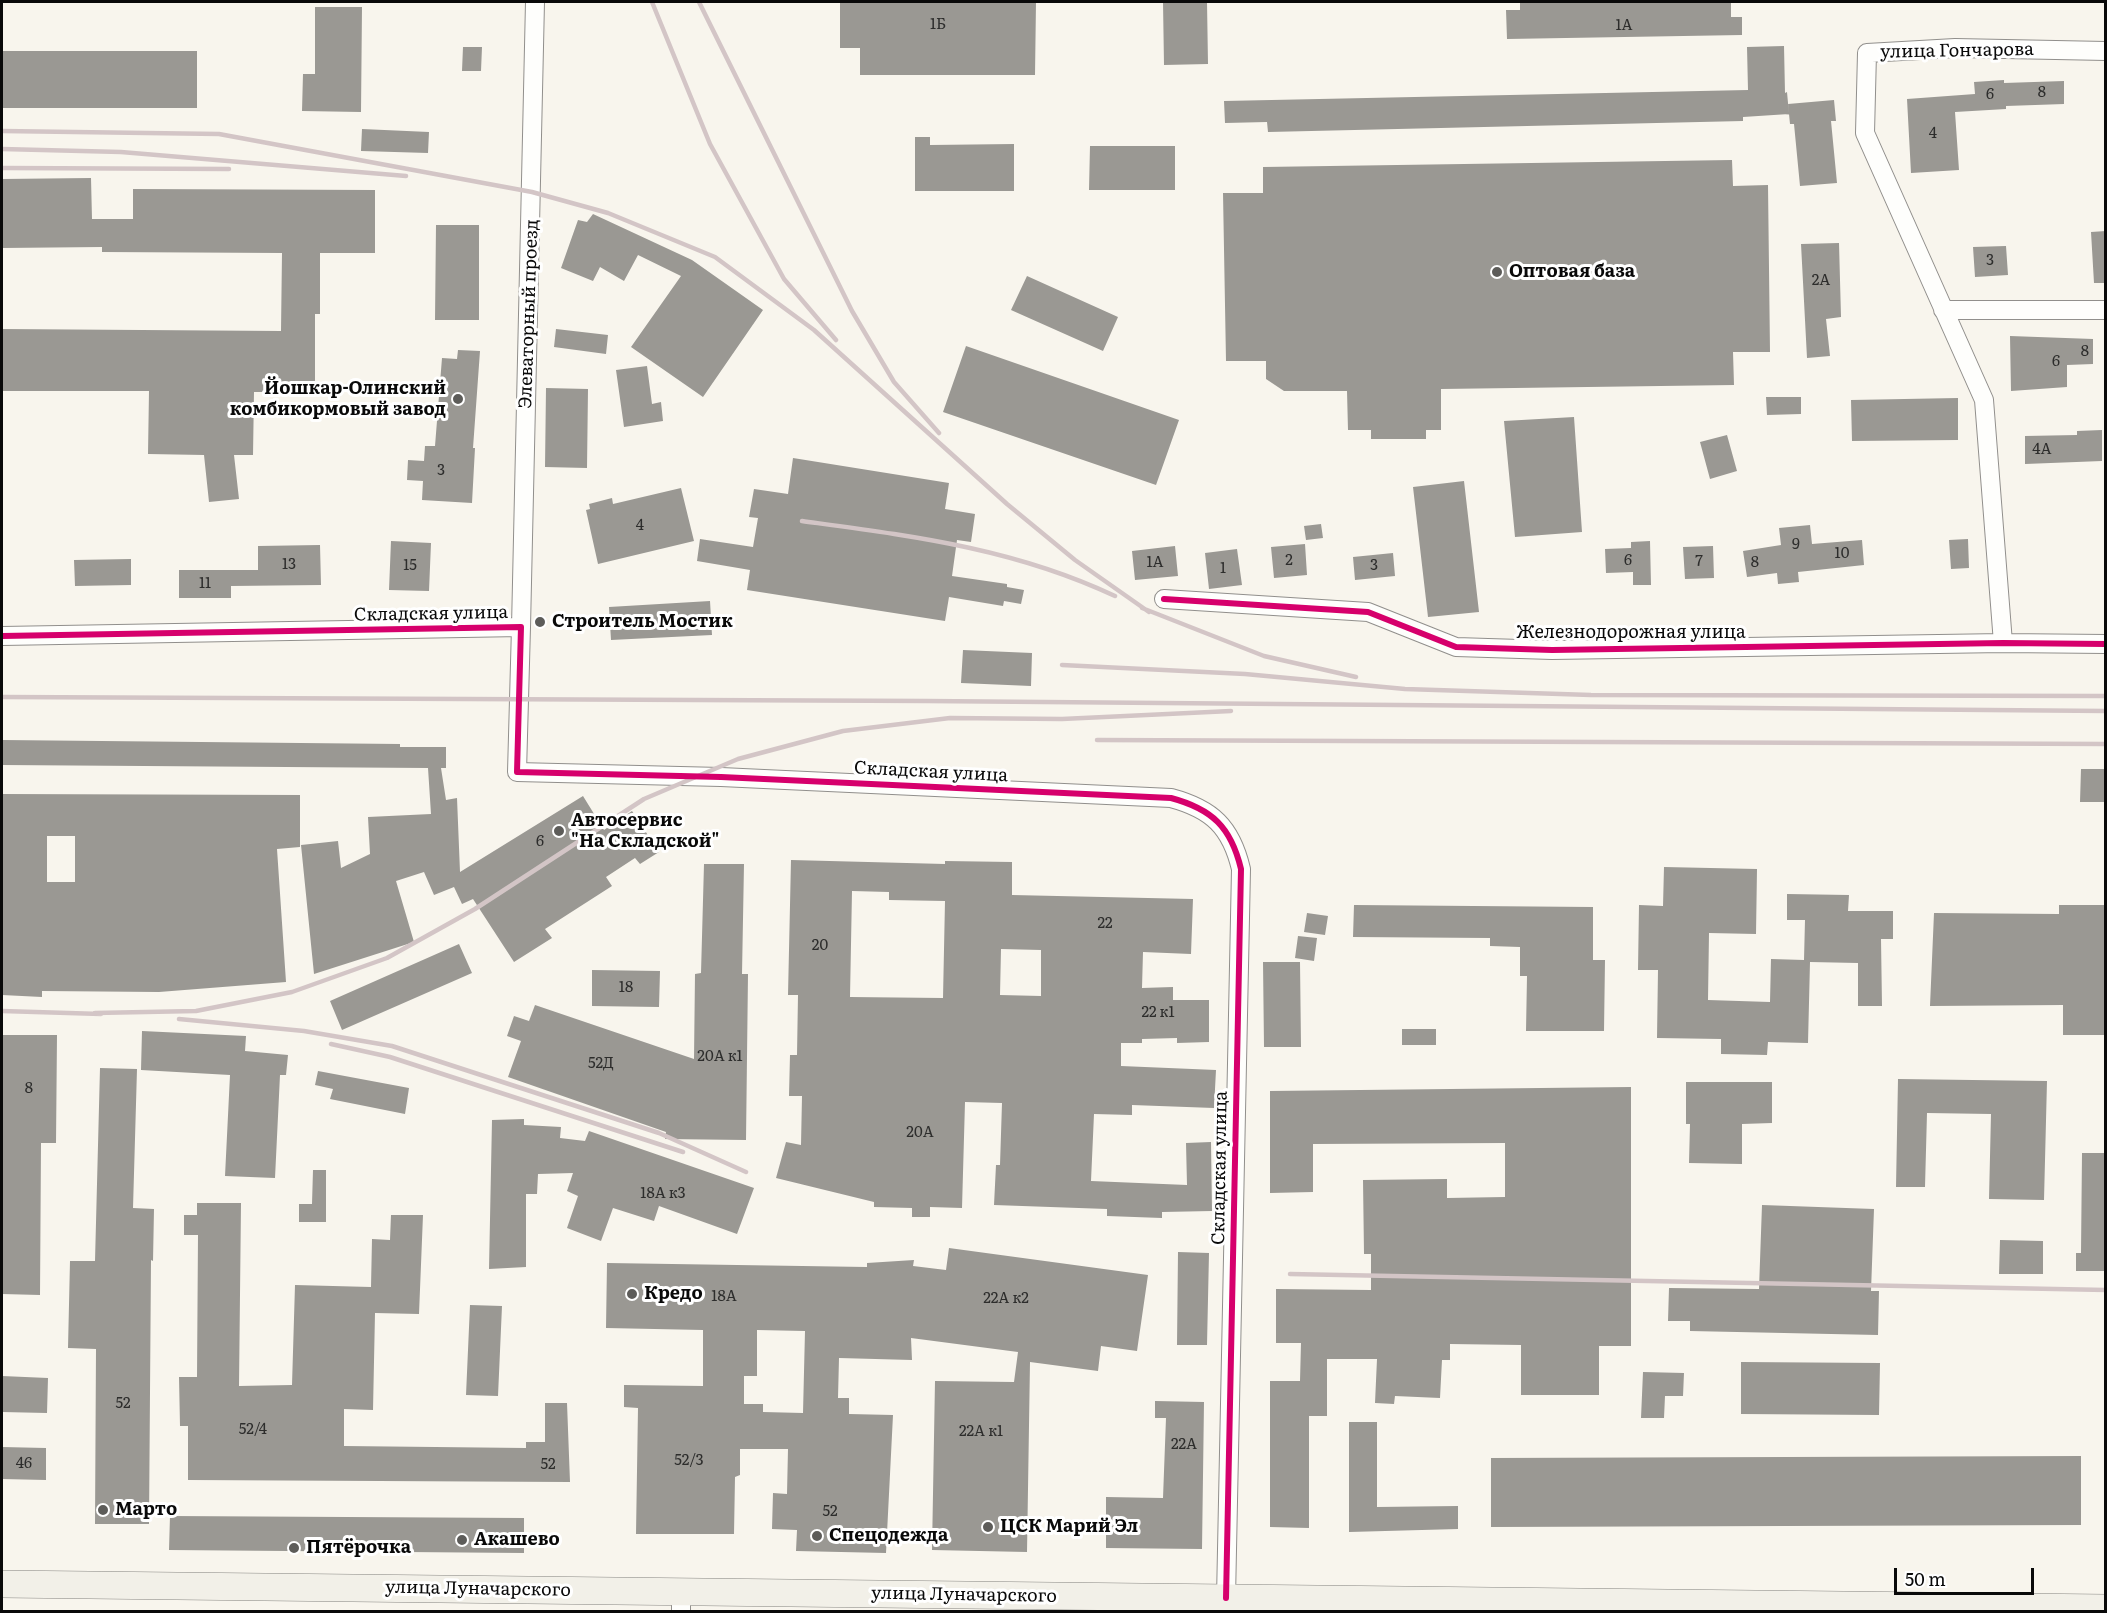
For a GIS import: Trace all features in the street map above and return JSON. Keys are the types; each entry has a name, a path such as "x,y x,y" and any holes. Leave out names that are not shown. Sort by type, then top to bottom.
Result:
{"main road":[{"name":"улица Луначарского","path":"2,1584 681,1601 1226,1598 1412,1606 2106,1608"}],"street":[{"name":"Элеваторный проезд","path":"521,627 535,2"},
{"name":"улица Гончарова","path":"1943,310 1865,133 1867,52 1955,48 2106,51"},
{"path":"2003,643 1984,400 1943,310 2106,310"},
{"name":"Железнодорожная улица","path":"1164,599 1368,612 1456,647 1552,650 2003,643 2106,644"},
{"name":"Складская улица","path":"2,636 521,627 517,772 721,777 1171,798 1191,804 1226,829 1236,846 1241,869 1226,1598"}],"building":[{"path":"840,2 1036,2 1035,75 860,75 860,48 840,48"},
{"path":"1163,2 1207,2 1208,64 1164,65"},
{"path":"1520,2 1731,2 1731,17 1742,17 1742,35 1507,39 1506,10 1520,10"},
{"path":"315,7 362,7 361,112 302,111 303,74 315,74"},
{"path":"1784,46 1785,93 1787,92 1789,114 1743,117 1743,121 1268,132 1267,122 1225,123 1224,101 1748,90 1747,47"},
{"path":"463,47 482,47 481,71 462,71"},
{"path":"2,51 197,51 197,108 2,108"},
{"path":"2004,80 2004,83 2064,81 2064,104 2006,106 2006,109 1955,112 1959,170 1911,173 1907,99 1975,94 1974,82"},
{"path":"1834,100 1836,121 1831,121 1837,183 1800,186 1794,124 1790,124 1788,104"},
{"path":"362,129 429,132 428,153 361,151"},
{"path":"915,137 930,137 930,145 1014,144 1014,191 915,191"},
{"path":"1090,146 1175,146 1175,190 1089,190"},
{"name":"Оптовая база","path":"1732,160 1733,186 1768,185 1770,352 1733,352 1734,385 1441,389 1441,430 1426,430 1426,439 1371,439 1371,430 1348,430 1347,391 1284,391 1266,379 1266,361 1226,361 1223,193 1263,193 1263,167"},
{"path":"91,178 92,219 133,219 133,189 375,190 375,253 320,253 320,314 315,314 315,392 254,392 253,455 234,455 239,499 209,502 204,455 148,454 149,391 2,391 2,329 281,331 282,253 102,252 102,247 2,248 2,179"},
{"path":"593,214 692,260 763,310 703,397 631,347 681,276 638,255 624,281 600,267 593,281 561,268 578,220 587,222"},
{"path":"436,225 479,225 479,320 435,320"},
{"path":"2106,231 2106,283 2094,283 2091,232"},
{"path":"1839,243 1841,317 1826,319 1830,356 1807,358 1801,244"},
{"path":"2006,246 2008,275 1975,277 1973,247"},
{"path":"1027,276 1118,317 1103,351 1011,310"},
{"path":"556,329 608,335 606,354 554,347"},
{"path":"2010,336 2093,339 2093,364 2067,365 2067,387 2011,391"},
{"path":"966,346 1179,420 1156,485 943,412"},
{"path":"458,350 480,351 473,448 475,448 472,503 422,500 423,481 407,480 408,460 424,461 425,446 435,446 442,358 457,359"},
{"path":"647,366 652,404 661,402 663,421 624,427 616,370"},
{"path":"546,388 588,389 587,468 545,467"},
{"path":"1766,397 1801,397 1801,414 1767,415"},
{"path":"1958,398 1958,440 1852,441 1851,400"},
{"path":"1574,417 1582,532 1515,537 1504,421"},
{"path":"2102,430 2102,461 2025,464 2025,436 2077,435 2077,431"},
{"path":"1727,435 1737,471 1710,479 1700,442"},
{"path":"793,458 949,483 945,509 975,514 971,542 957,540 952,576 1007,584 1007,587 1024,590 1021,604 1004,601 1003,606 949,597 945,621 747,590 750,570 697,561 700,539 753,547 758,518 749,517 754,489 788,494"},
{"path":"1464,481 1479,612 1428,617 1413,487"},
{"path":"681,488 694,541 598,564 586,510 590,509 589,504 612,498 613,504"},
{"path":"1321,524 1323,538 1306,540 1304,526"},
{"path":"1810,525 1812,544 1862,540 1864,565 1798,572 1799,582 1778,584 1777,573 1747,577 1743,551 1781,545 1779,528"},
{"path":"1968,539 1969,568 1951,569 1949,540"},
{"path":"391,541 431,543 429,591 389,590"},
{"path":"1650,541 1651,585 1633,585 1633,572 1606,573 1605,549 1631,548 1631,542"},
{"path":"1305,544 1307,575 1274,578 1271,547"},
{"path":"320,545 321,585 231,586 231,598 179,598 179,570 258,570 258,546"},
{"path":"1175,546 1178,576 1135,580 1132,551"},
{"path":"1713,546 1714,578 1685,579 1683,547"},
{"path":"1237,549 1242,585 1209,589 1205,553"},
{"path":"1393,553 1395,576 1355,580 1353,557"},
{"path":"131,559 131,585 75,586 74,560"},
{"path":"710,601 712,635 611,640 609,607"},
{"path":"963,650 1032,653 1031,686 961,683"},
{"path":"2,740 400,744 400,747 446,747 446,768 441,768 446,800 457,798 460,872 583,796 604,830 632,811 659,852 640,864 635,858 606,877 612,886 545,929 552,938 514,962 473,899 462,904 454,887 434,895 424,872 396,881 414,942 314,974 301,845 338,841 341,868 370,854 368,817 431,814 428,768 2,765"},
{"path":"2081,769 2106,769 2106,802 2080,802"},
{"path":"2,794 300,795 300,847 277,849 286,982 159,992 42,991 42,997 2,995","holes":["47,836 75,836 75,882 47,882"]},
{"path":"791,860 945,864 945,861 1012,862 1012,895 1193,899 1191,954 1143,952 1142,988 1173,987 1173,1000 1209,1000 1209,1042 1177,1043 1177,1038 1142,1039 1142,1043 1121,1043 1121,1066 1216,1070 1214,1108 1132,1105 1132,1115 1094,1114 1091,1181 1187,1185 1186,1143 1211,1142 1212,1211 1162,1212 1162,1218 1107,1216 1107,1209 994,1205 996,1165 1000,1165 1002,1103 965,1102 962,1208 930,1207 930,1217 912,1217 912,1208 874,1207 874,1202 776,1178 786,1142 801,1145 802,1096 789,1096 790,1055 797,1055 798,995 788,995","holes":["852,891 889,892 889,900 945,901 943,998 850,997","1001,949 1041,950 1041,996 1000,995"]},
{"path":"704,864 744,864 742,974 748,974 746,1140 665,1139 666,1132 508,1077 521,1041 507,1036 514,1016 529,1021 535,1005 694,1059 695,974 701,973"},
{"path":"1664,867 1757,869 1756,934 1709,933 1708,1000 1770,1002 1771,959 1804,960 1805,920 1787,920 1787,894 1849,895 1848,911 1893,911 1893,939 1881,939 1882,1006 1858,1006 1858,963 1810,962 1808,1043 1768,1042 1767,1055 1721,1054 1721,1039 1657,1038 1658,970 1638,970 1639,905 1663,906"},
{"path":"1354,905 1593,907 1593,960 1605,960 1604,1031 1526,1031 1527,976 1520,976 1520,947 1490,946 1490,938 1353,937"},
{"path":"2059,905 2106,905 2106,1035 2063,1035 2063,1005 1930,1006 1934,913 2059,914"},
{"path":"1307,913 1328,916 1325,935 1304,932"},
{"path":"1298,936 1317,938 1314,961 1295,958"},
{"path":"459,944 472,973 342,1030 330,1001"},
{"path":"1263,962 1300,962 1301,1047 1264,1047"},
{"path":"592,970 660,971 659,1007 592,1006"},
{"path":"1402,1029 1436,1029 1436,1045 1402,1045"},
{"path":"142,1031 246,1036 245,1051 288,1055 286,1075 280,1075 275,1178 225,1176 230,1075 141,1070"},
{"path":"2,1035 57,1035 56,1143 41,1143 40,1295 2,1294"},
{"path":"100,1068 137,1069 133,1208 154,1209 153,1261 151,1260 149,1524 95,1524 96,1349 68,1348 70,1261 95,1261"},
{"path":"318,1071 409,1088 405,1114 330,1099 333,1089 315,1085"},
{"path":"1898,1079 2047,1081 2044,1200 1989,1199 1991,1114 1927,1113 1925,1187 1896,1187"},
{"path":"1686,1082 1772,1082 1772,1123 1742,1124 1742,1164 1689,1163 1690,1124 1686,1124"},
{"path":"1631,1087 1631,1346 1599,1346 1599,1395 1521,1395 1521,1345 1450,1344 1450,1360 1442,1360 1440,1398 1395,1396 1394,1404 1375,1403 1377,1359 1327,1359 1327,1416 1309,1416 1309,1528 1270,1527 1270,1381 1300,1381 1301,1343 1276,1343 1276,1289 1371,1290 1371,1254 1364,1254 1363,1180 1447,1179 1447,1198 1505,1197 1505,1143 1313,1144 1313,1192 1270,1193 1270,1091"},
{"path":"524,1119 524,1125 561,1127 560,1138 585,1141 589,1131 754,1188 737,1234 659,1206 654,1221 613,1208 601,1241 567,1228 578,1196 567,1191 573,1173 538,1174 537,1194 526,1194 526,1267 489,1269 492,1120"},
{"path":"2082,1153 2106,1153 2106,1271 2076,1271 2076,1253 2081,1253"},
{"path":"313,1170 326,1170 326,1222 299,1222 299,1204 312,1204"},
{"path":"197,1203 241,1203 239,1386 292,1385 295,1285 371,1287 372,1239 390,1240 391,1215 423,1215 419,1314 375,1313 373,1410 344,1409 344,1446 526,1448 526,1442 545,1442 545,1403 567,1403 570,1482 188,1480 188,1426 180,1426 179,1377 197,1377 198,1235 184,1235 184,1215 197,1215"},
{"path":"1762,1205 1874,1209 1871,1291 1879,1291 1878,1335 1690,1331 1690,1321 1668,1321 1669,1288 1759,1289"},
{"path":"2000,1240 2043,1241 2043,1274 1999,1274"},
{"path":"949,1248 1148,1275 1137,1351 1101,1346 1098,1371 1030,1362 1027,1552 932,1550 935,1381 1014,1382 1018,1352 911,1338 912,1360 839,1358 838,1398 849,1398 849,1414 893,1415 886,1553 796,1551 797,1530 772,1529 773,1493 787,1494 788,1449 740,1449 740,1475 735,1477 734,1534 636,1534 638,1408 624,1407 624,1385 703,1386 703,1330 606,1328 607,1263 867,1267 867,1263 914,1260 913,1266 946,1270","holes":["757,1330 805,1331 803,1413 763,1412 763,1404 744,1404 744,1376 757,1376"]},
{"path":"1178,1252 1209,1253 1207,1345 1177,1345"},
{"path":"470,1305 502,1306 498,1396 466,1395"},
{"path":"1741,1362 1880,1363 1879,1415 1741,1414"},
{"path":"1643,1372 1684,1373 1683,1396 1665,1396 1664,1418 1641,1418"},
{"path":"2,1376 48,1378 47,1413 2,1412"},
{"path":"1155,1401 1204,1402 1202,1549 1106,1548 1106,1497 1163,1498 1166,1418 1155,1418"},
{"path":"1349,1422 1377,1422 1377,1507 1458,1506 1458,1529 1349,1532"},
{"path":"2,1447 46,1448 46,1480 2,1479"},
{"path":"2081,1456 2081,1525 1491,1527 1491,1458"},
{"path":"170,1516 524,1518 524,1553 169,1550"}],"railway":[{"path":"652,2 710,144 784,279 836,340"},
{"path":"699,2 852,311 894,382 939,433"},
{"path":"2,131 219,134 532,192 608,213 715,257 814,330 1007,504 1075,560 1149,612"},
{"path":"2,149 121,152 406,176"},
{"path":"2,168 229,169"},
{"path":"802,521 883,532 1000,555 1039,566 1115,596"},
{"path":"1142,608 1264,656 1356,677"},
{"path":"1062,665 1245,674 1405,689 1591,695 2106,696"},
{"path":"2,697 926,701 2106,711"},
{"path":"95,1013 196,1011 292,992 387,958 475,909 644,799 738,759 843,731 950,718 1062,719 1231,711"},
{"path":"1097,740 2106,744"},
{"path":"2,1011 101,1014"},
{"path":"179,1019 304,1031 392,1046 659,1133 746,1172"},
{"path":"331,1044 390,1057 683,1152"},
{"path":"1290,1274 2106,1290"}],"cycle path":[{"path":"1164,599 1368,612 1456,647 1552,650 2003,643 2106,644"},
{"path":"2,636 521,627 517,772 721,777 1171,798 1209,814 1218,822 1232,842 1241,869 1226,1598"}],"place":[{"name":"Оптовая база","path":"1497,272"},
{"name":"Йошкар-Олинский комбикормовый завод","path":"458,399"},
{"name":"Строитель Мостик","path":"540,622"},
{"name":"Автосервис \"На Складской\"","path":"559,831"},
{"name":"Кредо","path":"632,1294"},
{"name":"Марто","path":"103,1510"},
{"name":"ЦСК Марий Эл","path":"988,1527"},
{"name":"Спецодежда","path":"817,1536"},
{"name":"Акашево","path":"462,1540"},
{"name":"Пятёрочка","path":"294,1548"}]}
